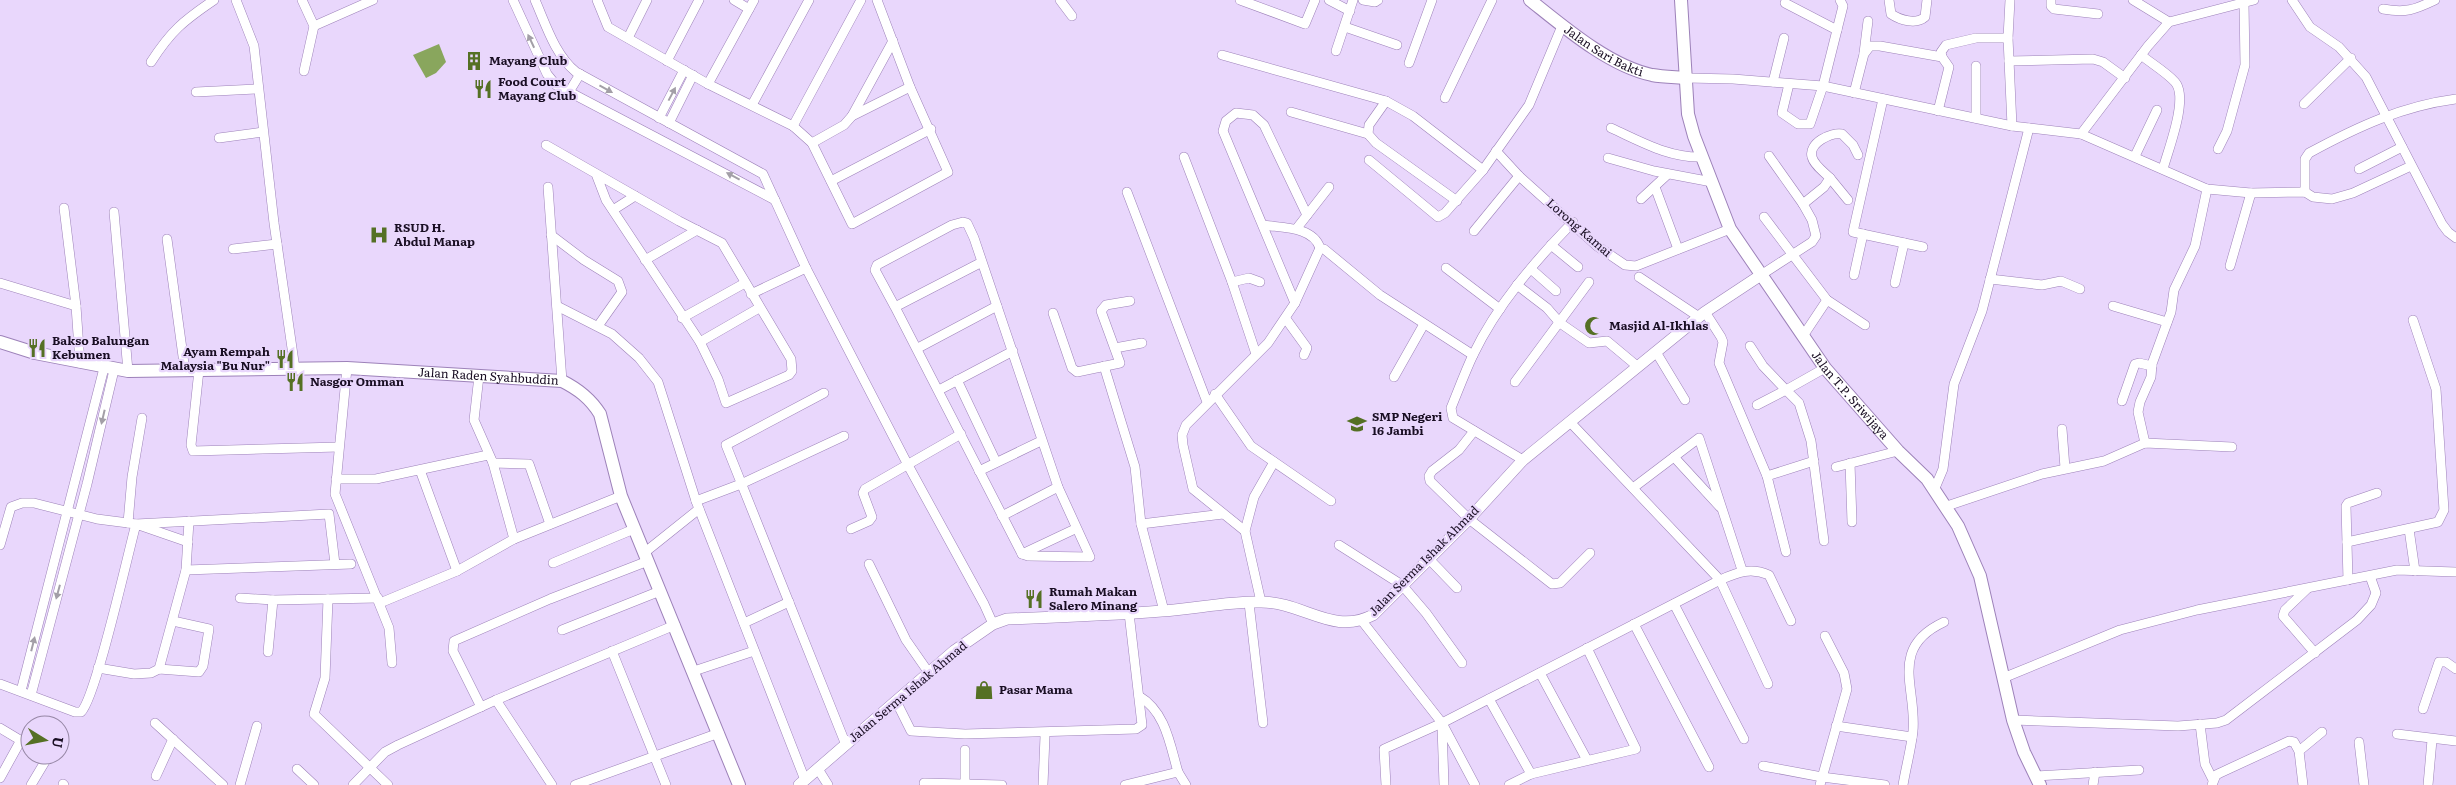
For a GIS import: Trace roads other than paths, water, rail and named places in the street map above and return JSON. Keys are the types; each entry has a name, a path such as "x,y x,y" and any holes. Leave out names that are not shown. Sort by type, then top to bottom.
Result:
{"main road":[{"name":"Jalan Sari Bakti","path":"1530,0 1562,26 1631,68 1652,75 1687,78"},
{"name":"Jalan T.P. Sriwijaya","path":"1681,0 1688,114 1730,229 1824,368 1898,451 1935,488 1947,506 1980,576 2013,720 2038,781"},
{"name":"Jalan Raden Syahbuddin","path":"0,342 35,353 109,369 128,371 347,368 562,381 575,387 587,397 600,414 621,496 739,785"}],"street":[{"path":"151,62 165,39 179,24 214,0"},
{"path":"236,0 253,39 277,244 295,369"},
{"path":"302,0 314,26 304,71"},
{"path":"314,26 373,0"},
{"path":"513,0 547,74 556,85 775,200"},
{"path":"535,0 559,54 567,65 659,118 763,174 806,268 993,624"},
{"path":"597,0 608,27 708,84 793,126 812,143 852,224 946,175 948,169 910,87 877,0"},
{"path":"628,38 647,0"},
{"path":"667,61 699,0"},
{"path":"734,0 749,9"},
{"path":"708,84 754,0"},
{"path":"752,105 809,0"},
{"path":"793,126 861,0"},
{"path":"1060,0 1072,16"},
{"path":"1240,0 1304,24 1315,0"},
{"path":"1329,0 1350,11"},
{"path":"1336,52 1353,0"},
{"path":"1363,0 1375,2 1378,0"},
{"path":"1409,63 1432,0"},
{"path":"1445,98 1492,0"},
{"path":"1788,84 1782,113 1798,124 1806,125 1812,121 1823,86 1843,6 1840,0"},
{"path":"1889,0 1891,14 1901,20 1915,20 1924,17 1927,0"},
{"path":"2010,0 2008,38 2012,126"},
{"path":"2051,0 2051,6 2054,9 2098,14"},
{"path":"2133,0 2169,22"},
{"path":"2081,134 2141,55 2169,22 2254,0"},
{"path":"2292,0 2310,27 2330,39 2351,58 2366,77 2442,224 2456,238"},
{"path":"2383,9 2398,12 2412,11 2435,0"},
{"path":"1785,3 1837,30"},
{"path":"2218,149 2227,131 2245,65 2244,3"},
{"path":"1854,92 1864,54 1868,21"},
{"path":"1369,160 1438,216 1445,213 1457,202 1483,170 1529,105 1562,26"},
{"path":"1345,27 1397,46"},
{"path":"1773,82 1784,38"},
{"path":"1938,111 1949,67 1942,58 1941,52 1946,45 1976,38 2008,38"},
{"path":"812,143 844,125 852,116 893,41"},
{"path":"1864,54 1870,46 1874,45 1942,58"},
{"path":"2141,55 2175,82 2179,88 2177,122 2162,169"},
{"path":"1222,56 1386,101 1413,116 1483,170"},
{"path":"2304,104 2351,58"},
{"path":"2009,61 2094,59 2103,62 2125,78"},
{"path":"1976,66 1976,118"},
{"path":"659,118 689,73"},
{"path":"669,123 689,73"},
{"path":"569,92 580,74"},
{"path":"1687,78 1733,79 1823,86 2012,126 2081,134 2207,189 2251,193 2305,192 2313,197 2332,199 2353,193 2411,166"},
{"path":"852,116 910,87"},
{"path":"196,92 258,89"},
{"path":"2305,192 2305,159 2309,153 2360,126 2386,115 2429,102 2456,98"},
{"path":"1883,99 1853,232 1923,248"},
{"path":"1368,134 1369,125 1386,101"},
{"path":"2135,156 2157,110"},
{"path":"1295,302 1223,131 1226,121 1236,113 1244,112 1253,115 1264,125 1307,215"},
{"path":"1291,112 1368,134 1376,143 1457,202"},
{"path":"1611,128 1653,147 1683,157 1702,156"},
{"path":"1935,488 1943,469 1954,384 1982,311 2029,128"},
{"path":"831,181 931,129"},
{"path":"219,138 263,132"},
{"path":"1848,200 1814,162 1812,150 1828,135 1835,133 1842,134 1853,145 1858,155"},
{"path":"546,145 722,243 791,359 792,371 786,377 726,403 718,379 700,342 682,318 606,200 596,174"},
{"path":"2359,170 2402,147"},
{"name":"Lorong Kamai","path":"1496,151 1519,176 1573,222 1597,246 1625,265 1631,267 1730,229"},
{"path":"1761,275 1792,253 1812,242 1816,236 1812,220 1803,204 1769,156"},
{"path":"1184,157 1232,282 1256,354"},
{"path":"1608,158 1668,174 1712,182"},
{"path":"1641,199 1668,174"},
{"path":"1474,231 1519,176"},
{"path":"1803,204 1824,187 1830,178"},
{"path":"548,187 562,381"},
{"path":"1297,228 1329,187"},
{"path":"1655,187 1678,249"},
{"path":"2145,443 2138,412 2140,402 2151,377 2152,366 2167,322 2174,290 2195,246 2207,189"},
{"path":"1127,192 1207,402"},
{"path":"2230,266 2251,193"},
{"path":"613,210 635,196"},
{"path":"64,208 76,306 80,363"},
{"path":"114,212 128,371"},
{"path":"1764,217 1827,300 1865,325"},
{"path":"963,222 967,223 982,262 1013,351 1041,441 1058,487 1090,557 1028,556 1022,554 918,348 875,268 932,235 963,222"},
{"path":"1523,460 1474,432 1451,414 1473,355 1500,310 1517,285 1573,222"},
{"path":"1263,225 1297,228 1316,241 1320,248 1324,249 1380,295 1473,355"},
{"path":"645,260 697,230"},
{"path":"1854,275 1863,234"},
{"path":"550,235 584,260 618,281 622,286 622,292 598,326"},
{"path":"167,238 185,371"},
{"path":"1895,283 1904,243"},
{"path":"232,249 277,244"},
{"path":"1551,245 1578,267"},
{"path":"1246,532 1193,489 1182,435 1186,425 1268,343 1286,320 1320,248"},
{"path":"895,307 982,262"},
{"path":"751,294 806,268"},
{"path":"1446,268 1500,310"},
{"path":"1531,269 1556,291"},
{"name":"Jalan Serma Ishak Ahmad","path":"802,782 954,651 993,624 1007,619 1164,611 1255,602 1286,604 1335,622 1350,623 1362,620 1373,614 1429,559 1523,460 1702,315 1761,275"},
{"path":"1639,277 1702,315 1721,337 1723,342 1719,362 1767,476 1786,552"},
{"path":"1232,282 1249,278 1260,282"},
{"path":"1990,279 2042,285 2060,281 2080,288"},
{"path":"1515,382 1589,282"},
{"path":"0,283 76,306"},
{"path":"682,318 746,283"},
{"path":"1517,285 1547,308 1560,323 1589,343 1607,341 1637,366"},
{"path":"1803,336 1827,300"},
{"path":"1053,313 1073,370 1077,372 1120,363 1102,309 1106,305 1130,301"},
{"path":"557,306 612,334 639,358 658,382 697,505 744,623 802,782"},
{"path":"918,348 997,306"},
{"path":"2113,306 2167,322"},
{"path":"700,342 759,308"},
{"path":"1286,320 1307,348 1304,355"},
{"path":"2347,542 2438,522 2444,510 2436,389 2413,320"},
{"path":"1394,378 1424,324"},
{"path":"1114,348 1142,343"},
{"path":"1750,346 1763,366 1799,403 1811,441 1824,541"},
{"path":"939,390 1013,351"},
{"path":"1656,352 1685,400"},
{"path":"2122,401 2135,364 2152,366"},
{"path":"1104,366 1135,467 1141,524 1164,611"},
{"path":"347,368 336,479 337,503 389,628 392,662"},
{"path":"1757,405 1824,368"},
{"path":"21,691 74,482 109,369"},
{"path":"31,696 87,484 109,369"},
{"path":"199,370 191,445 193,451 339,447"},
{"path":"479,376 473,416 491,459 514,539"},
{"path":"957,380 996,462"},
{"path":"824,392 726,445 846,745"},
{"path":"1215,394 1248,443 1331,500"},
{"path":"0,684 75,712 81,712 86,703 98,668 132,523 132,476 142,418"},
{"path":"1570,422 1720,580 1768,684"},
{"path":"2062,429 2065,468"},
{"path":"1474,432 1459,450 1429,476 1430,481 1469,519 1552,584 1560,583 1590,554"},
{"path":"851,530 869,521 872,517 864,493 865,489 961,434"},
{"path":"481,707 453,651 454,641 646,557 697,505 844,436"},
{"path":"1633,488 1699,438 1742,570"},
{"path":"979,471 1041,441"},
{"path":"1947,506 2003,485 2065,468 2104,461 2145,443 2232,447"},
{"path":"1836,467 1898,451"},
{"path":"1674,457 1722,510"},
{"path":"336,479 376,479 491,459 530,464 550,524"},
{"path":"1767,476 1814,461"},
{"path":"1262,723 1255,602 1246,532 1254,497 1274,462"},
{"path":"1850,463 1852,522"},
{"path":"420,470 457,572"},
{"path":"74,482 87,484"},
{"path":"1002,516 1058,487"},
{"path":"2348,580 2346,506 2348,503 2377,493"},
{"path":"240,598 379,601 457,572 514,539 621,496"},
{"path":"0,545 3,523 11,507 22,502 34,503 78,515 132,523 188,542"},
{"path":"132,523 329,514 335,564"},
{"path":"1141,524 1223,514"},
{"path":"159,669 186,570 189,520"},
{"path":"553,563 634,529"},
{"path":"1022,554 1076,529"},
{"path":"2409,529 2414,571"},
{"path":"1339,545 1402,585 1426,613 1462,663"},
{"path":"1429,559 1457,588"},
{"path":"186,570 351,564"},
{"path":"869,564 906,640 928,674"},
{"path":"1386,785 1384,749 1442,723 1742,570 1769,575 1791,621"},
{"path":"2004,678 2120,630 2196,610 2397,570 2456,572"},
{"path":"51,571 63,574"},
{"path":"2013,720 2178,726 2217,723 2234,716 2277,680 2357,620 2371,605 2376,594 2370,576"},
{"path":"2308,588 2285,610 2284,616 2314,653"},
{"path":"562,630 660,591"},
{"path":"328,599 325,678 314,714 388,785"},
{"path":"268,652 273,600"},
{"path":"744,623 789,602"},
{"path":"1674,604 1744,739"},
{"path":"896,701 912,731 985,733 1136,729 1142,725 1129,613"},
{"path":"1362,620 1442,723 1475,785"},
{"path":"98,668 143,674 159,669 199,672 203,666 209,629 173,621"},
{"path":"38,622 49,625"},
{"path":"1903,785 1912,737 1914,713 1909,689 1910,662 1914,649 1921,639 1928,631 1944,622"},
{"path":"1634,624 1709,767"},
{"path":"354,785 385,752 496,700 674,625"},
{"path":"1821,781 1847,689 1847,682 1825,636"},
{"path":"1509,785 1531,774 1636,750 1587,648"},
{"path":"612,651 666,785"},
{"path":"694,672 754,651"},
{"path":"2422,709 2439,662 2446,662 2456,669"},
{"path":"1540,673 1587,760"},
{"path":"1139,696 1150,704 1164,724 1178,772 1186,785"},
{"path":"1489,699 1531,774"},
{"path":"496,700 552,785"},
{"path":"155,722 223,785"},
{"path":"1442,723 1444,785"},
{"path":"2200,724 2205,764 2212,783"},
{"path":"240,785 257,726"},
{"path":"1836,726 1912,737"},
{"path":"0,728 20,739"},
{"path":"2299,751 2322,732"},
{"path":"575,785 718,733"},
{"path":"2397,734 2432,740 2456,741"},
{"path":"1043,785 1045,736"},
{"path":"156,776 173,739"},
{"path":"2428,785 2432,740"},
{"path":"0,778 20,742"},
{"path":"2212,783 2220,772 2284,742 2294,742 2299,751 2302,785"},
{"path":"2359,742 2364,785"},
{"path":"965,750 965,784"},
{"path":"32,785 43,765"},
{"path":"1763,766 1821,781 1885,785"},
{"path":"297,769 314,785"},
{"path":"818,769 828,785"},
{"path":"2038,781 2095,772 2139,770"},
{"path":"1124,785 1178,772"},
{"path":"2093,785 2095,772"},
{"path":"924,783 1002,785"}],"place":[{"name":"Mayang Club","path":"474,61"},
{"name":"Food Court Mayang Club","path":"483,89"},
{"name":"RSUD H. Abdul Manap","path":"379,235"},
{"name":"Masjid Al-Ikhlas","path":"1594,326"},
{"name":"Bakso Balungan Kebumen","path":"37,348"},
{"name":"Ayam Rempah Malaysia \"Bu Nur\"","path":"285,359"},
{"name":"Nasgor Omman","path":"295,382"},
{"name":"SMP Negeri 16 Jambi","path":"1357,424"},
{"name":"Rumah Makan Salero Minang","path":"1034,599"},
{"name":"Pasar Mama","path":"984,690"}]}
